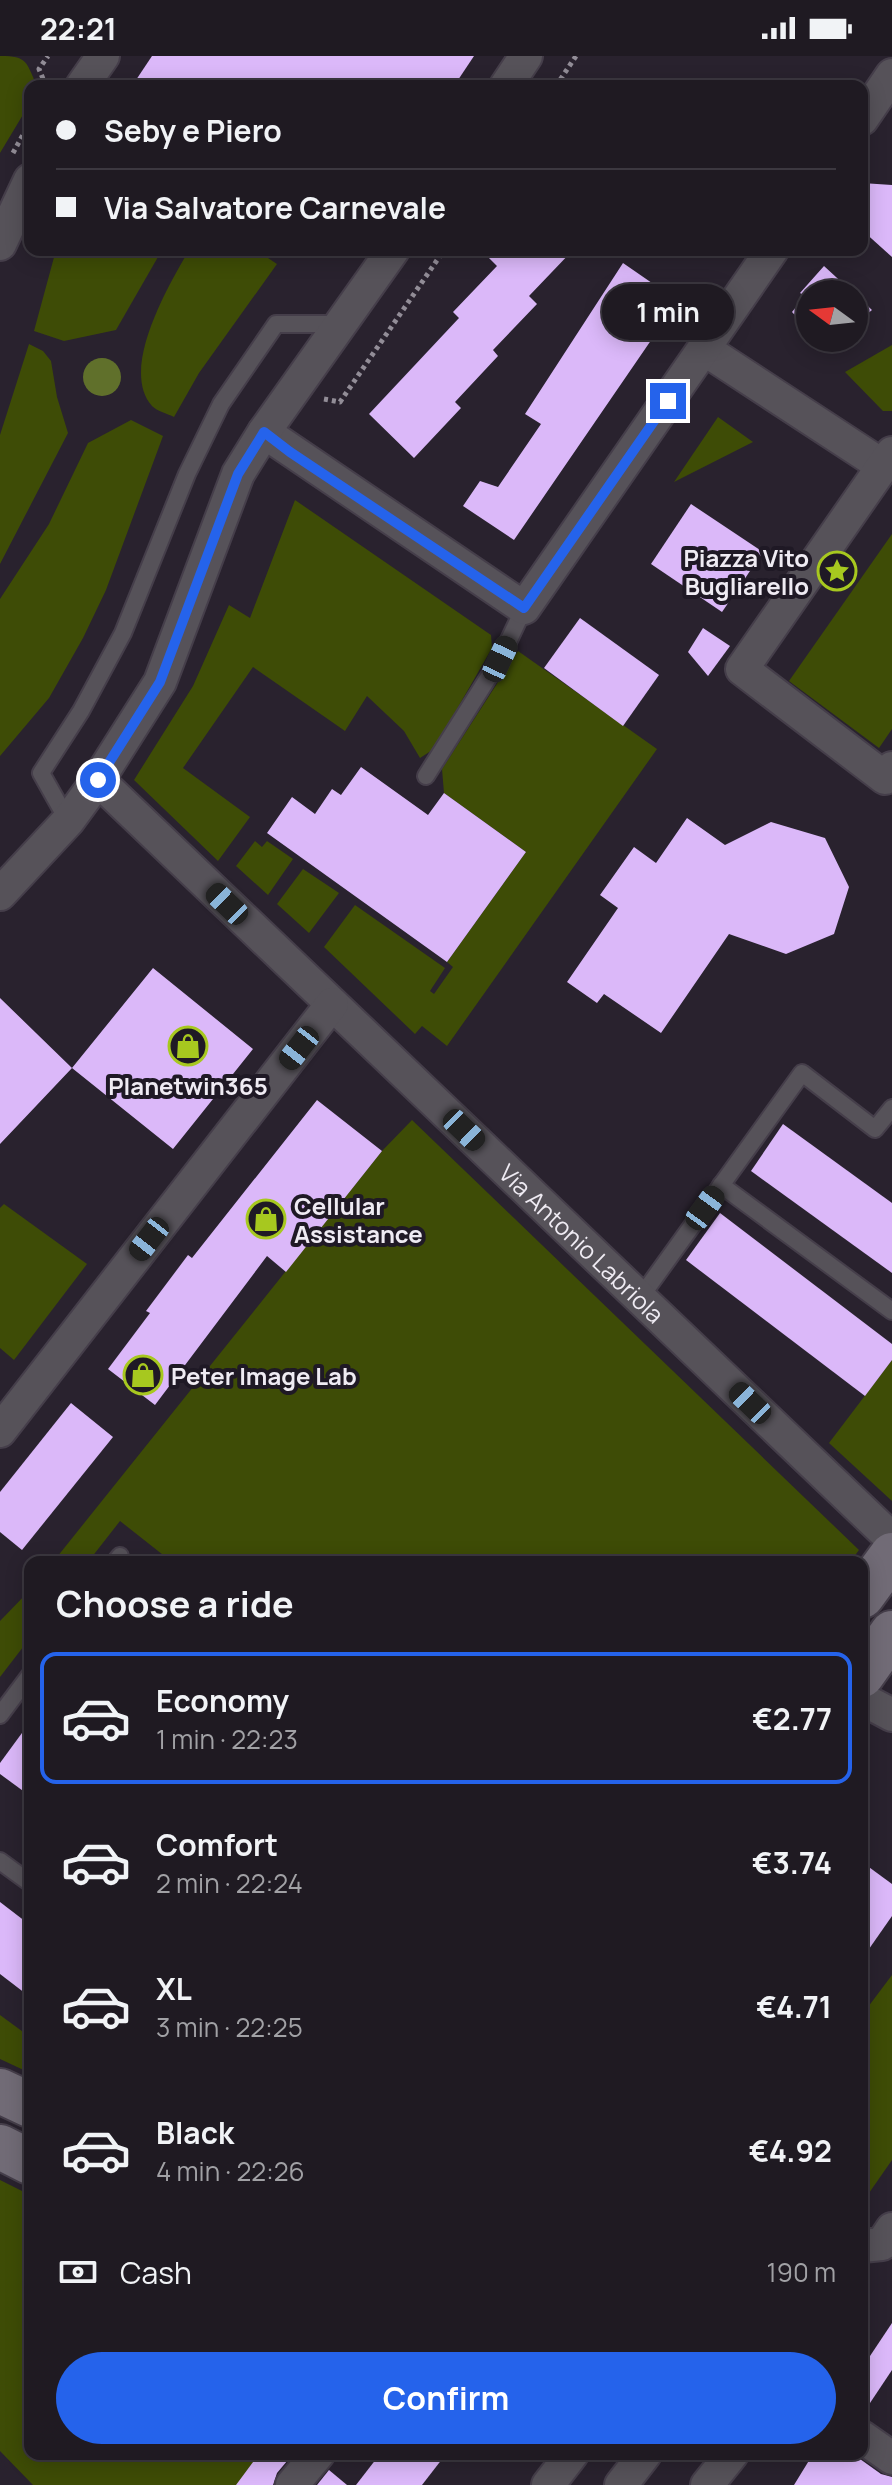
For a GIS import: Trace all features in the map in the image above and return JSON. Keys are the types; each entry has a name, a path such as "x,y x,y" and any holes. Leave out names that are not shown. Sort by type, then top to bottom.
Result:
{"street":[{"path":"86,80 103,56"},
{"path":"510,80 526,56"},
{"path":"868,110 892,75"},
{"path":"0,244 15,194"},
{"path":"6,875 68,821 160,682 238,474 264,432 389,256"},
{"path":"264,432 524,608 768,256"},
{"path":"704,349 887,460 742,669 885,778 892,768"},
{"name":"Via Antonio Labriola","path":"98,780 892,1539"},
{"path":"0,1431 332,1004"},
{"path":"868,1588 892,1555"},
{"path":"869,1667 892,1715"},
{"path":"0,2091 24,2102"},
{"path":"0,2147 24,2159"},
{"path":"868,2261 879,2239"},
{"path":"868,2441 892,2458"},
{"path":"292,2485 313,2460"},
{"path":"548,2485 567,2460"},
{"path":"621,2485 640,2460"},
{"path":"707,2485 727,2460"}],"lane":[{"path":"68,821 41,773 81,711 123,633 187,474 221,404 276,324 342,324"},
{"path":"426,776 500,659 524,608"},
{"path":"640,1298 802,1073 875,1129 891,1110"},
{"path":"721,1185 892,1311"},
{"path":"0,1715 24,1683"},
{"path":"0,1861 24,1879"}],"path":[{"path":"44,80 39,69 48,56"},
{"path":"560,80 576,56"},
{"path":"323,399 340,402 440,256"}],"shaded area":[{"path":"0,56 16,57 25,62 35,80 24,80 24,113 0,153"},
{"path":"54,256 159,256 116,330 64,341 34,331"},
{"path":"186,256 265,256 277,264 199,373 174,417 152,406 143,390 141,371 151,327"},
{"path":"29,344 43,351 51,361 57,397 68,433 0,564 0,435"},
{"path":"892,345 892,411 883,411 845,372"},
{"path":"102,358 116,363 121,377 116,391 102,396 88,391 83,377 88,363"},
{"path":"718,417 753,442 674,482"},
{"path":"131,420 163,436 106,590 49,698 0,756 0,599 49,524 88,443"},
{"path":"295,500 491,635 492,648 434,749 420,758 404,731 367,696 345,731 253,667 183,768 250,817 218,861 134,780 193,686 229,605 250,618"},
{"path":"892,534 892,729 879,748 789,681"},
{"path":"518,651 657,749 447,1046 422,1026 415,1034 324,947 355,905 445,968 430,991 434,994 453,967 447,962 526,852 444,793 442,769"},
{"path":"255,841 262,847 267,841 293,859 268,895 236,866"},
{"path":"303,869 339,893 309,933 277,904"},
{"path":"412,1120 859,1550 854,1556 164,1556 120,1521 93,1556 58,1556 382,1151"},
{"path":"4,1204 87,1264 14,1360 0,1348 0,1208"},
{"path":"892,1360 892,1501 829,1443"},
{"path":"24,1596 24,1646 0,1677 0,1621"},
{"path":"892,1975 892,2160 869,2193 868,2193 868,2007"},
{"path":"0,2015 24,2033 24,2070 0,2059"},
{"path":"0,2180 24,2192 24,2460 255,2460 238,2483 240,2485 33,2485 0,2451"}],"building":[{"path":"152,56 474,56 458,80 136,80"},
{"path":"868,183 892,185 892,257 868,235"},
{"path":"487,256 567,256 529,296 537,304 493,350 498,356 455,402 461,408 414,458 369,414 459,318 453,312 497,266"},
{"path":"623,263 678,301 514,540 463,506 480,481 498,487 541,424 525,414"},
{"path":"824,266 839,280 812,280"},
{"path":"691,504 763,552 722,612 651,564"},
{"path":"580,618 659,675 623,726 544,668"},
{"path":"703,628 730,646 708,676 688,652"},
{"path":"361,767 428,815 444,793 526,852 447,962 267,833 292,797 315,814 332,789 341,795"},
{"path":"687,818 725,845 771,822 825,838 849,887 834,934 786,954 729,934 661,1033 604,994 597,1003 567,982 618,908 600,895 634,847 656,863"},
{"path":"153,968 253,1049 173,1149 72,1068"},
{"path":"0,998 72,1068 0,1144"},
{"path":"317,1100 382,1151 286,1272 267,1256 155,1405 108,1369 188,1255 192,1258"},
{"path":"783,1124 892,1203 892,1273 751,1171"},
{"path":"720,1213 892,1344 892,1360 865,1396 686,1260"},
{"path":"71,1403 113,1437 22,1550 0,1532 0,1492"},
{"path":"24,1730 24,1792 0,1774 0,1763"},
{"path":"868,1866 892,1884 892,1916 868,1950"},
{"path":"0,1902 24,1920 24,1992 0,1974"},
{"path":"892,2323 892,2370 868,2406 868,2359"},
{"path":"255,2460 288,2460 277,2473 273,2485 236,2485"},
{"path":"375,2460 441,2460 422,2485 356,2485"},
{"path":"809,2460 861,2460 881,2474 892,2477 892,2485 794,2485"},
{"path":"329,2470 347,2485 317,2485"}],"place":[{"name":"Piazza Vito Bugliarello","path":"837,571"},
{"name":"Planetwin365","path":"188,1046"},
{"name":"Cellular Assistance","path":"266,1219"},
{"name":"Peter Image Lab","path":"143,1375"}],"route":[{"path":"98,780 160,682 238,474 264,432 524,608 668,401"}]}
